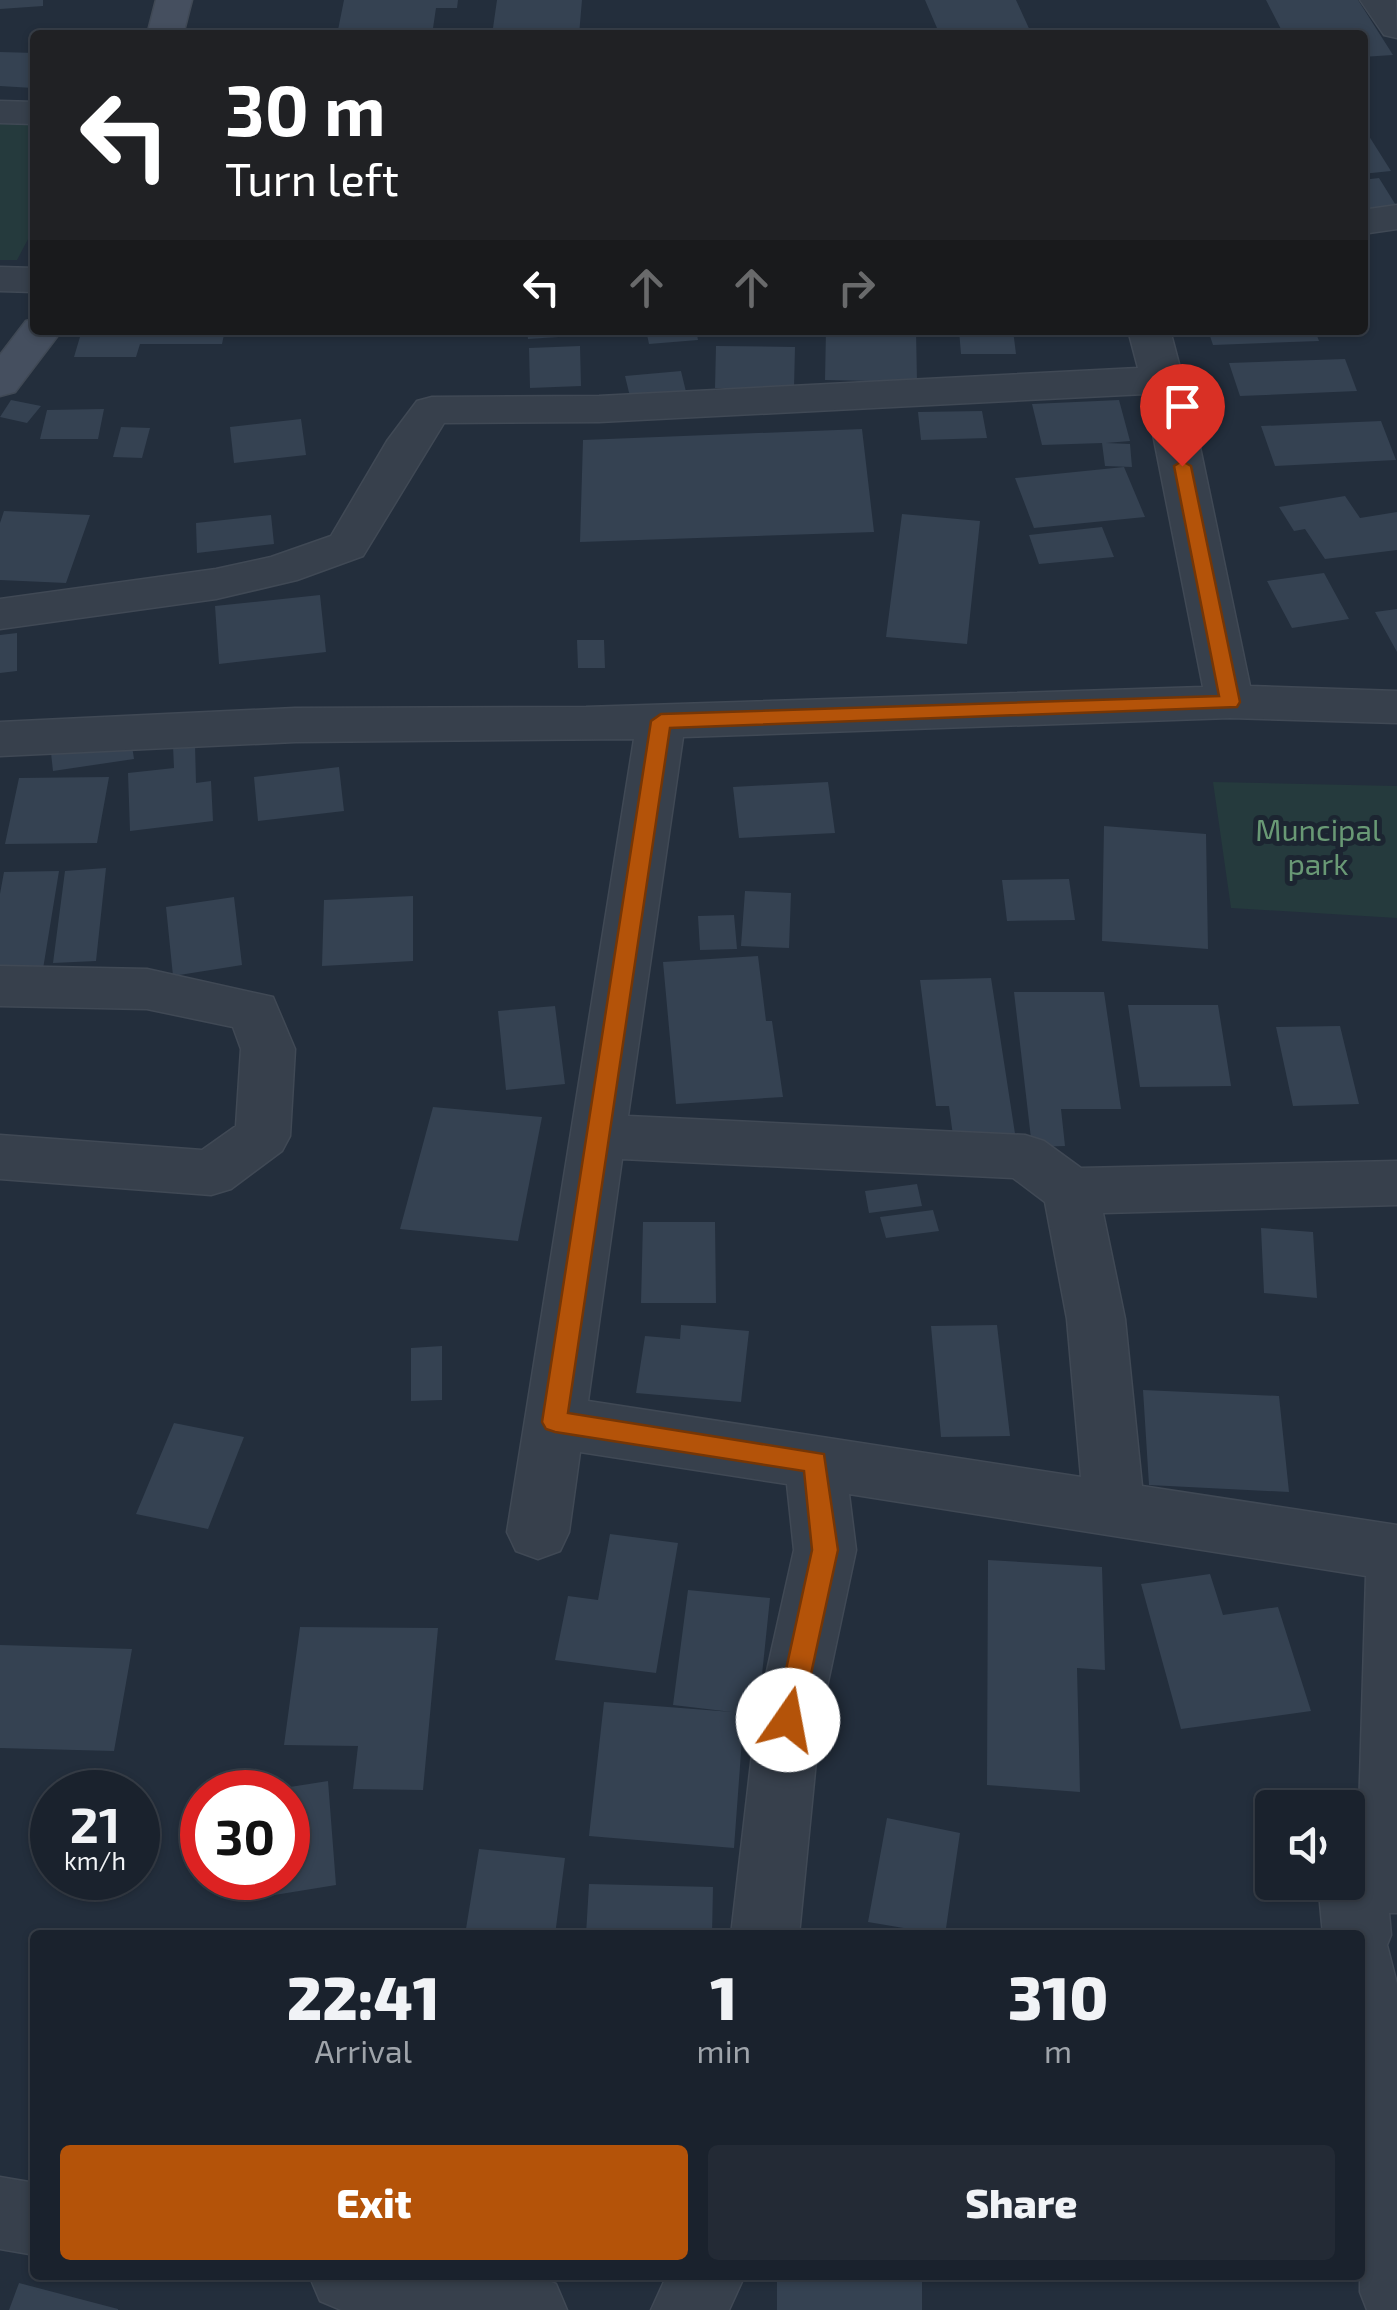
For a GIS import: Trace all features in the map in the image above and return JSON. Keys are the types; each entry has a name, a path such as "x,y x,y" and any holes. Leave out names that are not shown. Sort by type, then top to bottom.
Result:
{"main road":[{"path":"166,30 174,0"},
{"path":"0,382 38,335"}],"street":[{"path":"1378,0 1397,26"},
{"path":"0,112 30,114"},
{"path":"1368,221 1397,216"},
{"path":"0,279 30,280"},
{"path":"1150,335 1230,702"},
{"path":"0,614 216,584 281,570 347,546 402,450 432,410 599,409 1162,380"},
{"path":"0,739 295,725 661,721 1230,702 1397,707"},
{"path":"538,1532 661,721"},
{"path":"0,986 147,989 254,1011 268,1049 263,1136 211,1172 0,1157"},
{"path":"598,1136 1025,1157 1071,1191 1397,1183"},
{"path":"1071,1191 1096,1319 1114,1509"},
{"path":"555,1422 1397,1553 1394,1880 1350,1878 1356,1930"},
{"path":"766,1930 788,1720 825,1550 815,1462"},
{"path":"1365,2007 1397,2292"},
{"path":"0,2213 30,2218"},
{"path":"372,2280 530,2310"},
{"path":"688,2310 705,2280"}],"green space":[{"path":"0,113 30,114 30,235 17,260 0,260"},
{"name":"Muncipal park","path":"1213,782 1397,786 1397,918 1231,908"}],"building":[{"path":"0,0 43,0 43,6 0,9"},
{"path":"344,0 458,0 457,8 436,8 433,30 338,30"},
{"path":"497,0 582,0 579,30 493,30"},
{"path":"925,0 1016,0 1030,30 938,30"},
{"path":"1266,0 1358,0 1393,55 1368,57 1368,30 1281,30"},
{"path":"0,52 30,53 30,88 0,86"},
{"path":"1368,135 1391,171 1368,173"},
{"path":"1379,178 1397,207 1368,211 1368,179"},
{"path":"81,335 224,335 222,344 140,344 136,357 74,357"},
{"path":"528,335 589,335 528,339"},
{"path":"647,335 697,335 698,340 649,344"},
{"path":"826,335 916,335 917,382 825,380"},
{"path":"959,335 1014,335 1016,354 961,354"},
{"path":"1210,335 1317,335 1319,341 1213,345"},
{"path":"580,346 581,386 530,388 529,348"},
{"path":"716,346 795,347 794,388 715,388"},
{"path":"1345,359 1357,391 1240,396 1229,363"},
{"path":"681,371 688,400 632,405 625,376"},
{"path":"11,400 41,406 27,423 0,417"},
{"path":"1119,400 1130,441 1106,443 1130,444 1132,467 1105,466 1102,443 1042,445 1032,404"},
{"path":"104,409 98,439 40,439 47,410"},
{"path":"982,411 987,438 921,440 918,412"},
{"path":"301,419 306,455 234,463 230,427"},
{"path":"1381,421 1396,460 1275,466 1261,426"},
{"path":"121,427 150,428 142,458 113,457"},
{"path":"862,429 874,532 580,542 583,440"},
{"path":"1124,467 1145,517 1034,528 1015,478"},
{"path":"1345,496 1360,518 1397,512 1397,550 1325,559 1305,529 1294,531 1279,507"},
{"path":"4,511 90,515 66,583 0,580 0,523"},
{"path":"902,514 980,521 967,644 886,637"},
{"path":"271,515 274,544 197,553 196,523"},
{"path":"1102,527 1114,557 1039,564 1029,535"},
{"path":"1324,573 1349,619 1292,628 1267,581"},
{"path":"320,595 326,652 219,664 215,606"},
{"path":"1397,609 1397,652 1375,612"},
{"path":"17,633 17,671 0,673 0,635"},
{"path":"577,640 604,640 605,668 578,668"},
{"path":"130,732 134,759 53,771 50,744"},
{"path":"195,744 196,783 211,781 213,821 130,831 128,773 174,768 173,746"},
{"path":"339,767 344,811 258,821 254,777"},
{"path":"109,777 97,843 5,844 19,778"},
{"path":"828,782 835,833 739,838 733,787"},
{"path":"1104,826 1206,834 1208,949 1102,941"},
{"path":"106,868 96,961 53,963 65,871"},
{"path":"59,871 43,969 0,970 0,894 4,872"},
{"path":"1069,879 1075,920 1007,921 1002,880"},
{"path":"745,891 791,893 789,948 741,946"},
{"path":"413,896 413,961 322,966 324,900"},
{"path":"234,897 242,965 173,976 166,907"},
{"path":"734,915 737,949 700,950 698,916"},
{"path":"758,956 766,1021 772,1021 783,1097 676,1104 663,962"},
{"path":"991,978 1016,1140 954,1143 949,1106 936,1106 920,980"},
{"path":"1014,992 1104,992 1121,1109 1061,1109 1065,1146 1032,1147"},
{"path":"1128,1005 1218,1005 1231,1086 1140,1087"},
{"path":"555,1006 565,1084 506,1090 498,1011"},
{"path":"1340,1026 1359,1104 1293,1106 1276,1027"},
{"path":"433,1107 542,1117 518,1241 400,1229"},
{"path":"917,1184 922,1206 869,1213 865,1191"},
{"path":"933,1210 939,1231 886,1238 880,1217"},
{"path":"643,1222 715,1222 716,1303 641,1303"},
{"path":"1261,1228 1313,1232 1317,1298 1264,1293"},
{"path":"681,1325 749,1331 741,1402 636,1393 645,1336 680,1339"},
{"path":"997,1325 1010,1436 941,1437 931,1326"},
{"path":"442,1346 442,1400 411,1401 411,1348"},
{"path":"1143,1390 1279,1396 1289,1492 1149,1485"},
{"path":"174,1423 244,1437 208,1529 136,1514"},
{"path":"610,1534 678,1543 656,1673 555,1660 568,1596 598,1600"},
{"path":"988,1560 1102,1567 1105,1670 1077,1668 1080,1792 987,1785"},
{"path":"1210,1574 1223,1615 1278,1607 1311,1711 1181,1729 1141,1584"},
{"path":"688,1590 770,1598 758,1713 744,1712 734,1848 589,1836 604,1702 732,1712 673,1705"},
{"path":"300,1627 438,1628 423,1790 353,1789 358,1746 284,1745"},
{"path":"0,1645 132,1649 114,1751 0,1748"},
{"path":"328,1781 336,1885 310,1889 310,1784"},
{"path":"887,1818 960,1833 946,1930 915,1930 868,1922"},
{"path":"479,1849 565,1858 556,1930 466,1930"},
{"path":"589,1884 713,1887 712,1930 586,1930"},
{"path":"777,2280 922,2280 922,2310 777,2310"},
{"path":"19,2283 118,2309 118,2310 9,2310"}],"route":[{"path":"788,1720 825,1550 815,1462 555,1422 661,721 1230,702 1182,466"}]}
